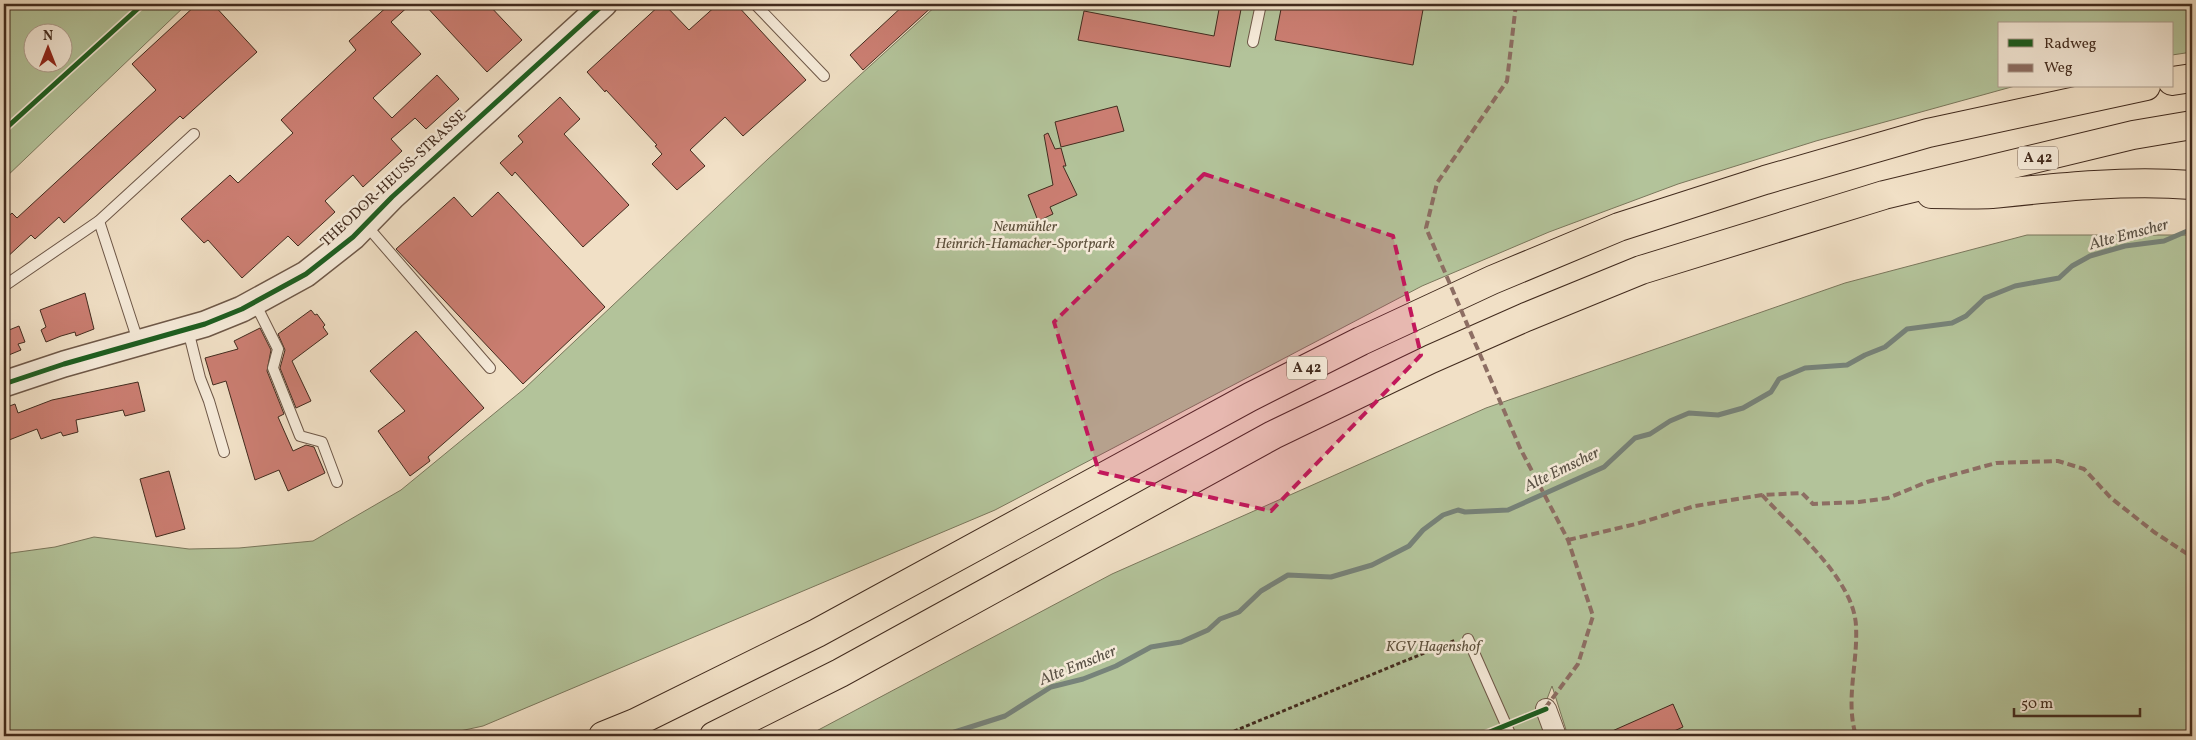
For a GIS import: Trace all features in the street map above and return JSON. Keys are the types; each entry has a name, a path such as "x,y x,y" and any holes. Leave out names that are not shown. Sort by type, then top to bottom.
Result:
{"highway":[{"path":"2174,81 2192,78"},
{"name":"A 42","path":"603,736 634,723 817,633 1250,397 1361,341 1492,280 1619,227 1765,180 1928,133 2136,88"},
{"name":"A 42","path":"714,736 840,674 1273,435 1431,359 1641,270 1884,195 2134,135 2192,125"},
{"path":"1884,195 1991,194 2074,184 2140,182 2192,185"}],"street":[{"name":"THEODOR-HEUSS-STRASSE","path":"4,384 64,364 139,345 188,330 254,303 306,274 352,237 399,190 604,4"},
{"path":"1546,709 1556,736"}],"lane":[{"path":"755,4 824,76"},
{"path":"1254,42 1261,4"},
{"path":"4,286 99,221 194,134"},
{"path":"99,221 139,345"},
{"path":"365,224 490,368"},
{"path":"254,303 278,348 273,368 300,436 322,442 337,482"},
{"path":"188,330 200,378 224,452"},
{"path":"1468,639 1511,736"}],"path":[{"path":"1222,736 1466,635 1468,639"}],"highlighted area":[{"path":"1204,174 1393,236 1421,355 1271,511 1099,472 1054,322"}],"green space":[{"path":"4,4 187,4 4,179"},
{"name":"Neumühler Heinrich-Hamacher-Sportpark","path":"938,4 2192,4 2192,52 2174,55 2174,22 1998,22 1998,88 2008,88 1816,141 1678,184 1549,232 1422,286 995,510 483,726 437,736 8,736 4,630 4,554 55,547 94,537 189,549 239,548 313,541 401,490 524,389 768,159"},
{"name":"KGV Hagenshof","path":"2027,235 2192,235 2192,736 1568,736 1552,686 1547,699 1566,736 807,736 1112,574 1486,408 1845,283"}],"building":[{"path":"197,4 213,4 257,52 183,119 180,116 64,223 59,217 35,239 31,235 4,260 4,220 12,213 17,218 156,90 132,64"},
{"path":"390,4 411,4 391,22 421,54 373,98 392,118 437,75 459,99 426,129 415,118 391,139 402,151 363,187 353,175 325,201 335,212 298,246 288,236 242,278 208,240 204,243 181,219 230,175 238,183 293,133 281,120 356,50 349,41"},
{"path":"424,4 488,4 522,40 487,72"},
{"path":"661,4 664,4 689,30 718,4 736,4 806,80 743,136 725,117 690,150 705,166 677,190 652,164 662,154 655,146 657,145 587,72"},
{"path":"905,4 935,4 863,70 850,55"},
{"path":"1220,4 1242,4 1230,67 1078,40 1084,11 1214,36"},
{"path":"1282,4 1424,4 1413,65 1275,40"},
{"path":"560,97 580,119 564,134 629,205 583,247 515,172 512,176 500,163 523,142 518,136"},
{"path":"1117,106 1124,131 1061,147 1055,122"},
{"path":"1048,133 1055,149 1061,148 1066,166 1063,166 1077,195 1050,207 1053,214 1038,221 1028,195 1053,185 1044,135"},
{"path":"498,192 605,307 523,384 396,249 454,197 472,217"},
{"path":"85,293 94,329 76,336 75,332 46,342 41,330 46,327 40,310"},
{"path":"311,310 315,315 317,314 325,325 323,327 328,334 292,361 311,401 296,408 280,368 285,350 278,334"},
{"path":"19,326 25,342 18,344 21,350 4,357 4,332"},
{"path":"260,328 271,350 267,371 284,414 278,417 293,451 306,445 314,447 325,473 288,491 279,470 255,480 226,381 213,385 205,358 238,349 234,341"},
{"path":"416,331 484,408 428,457 430,461 410,476 378,431 405,411 370,371"},
{"path":"138,382 145,411 125,416 123,410 76,420 78,432 63,436 61,432 41,439 37,429 4,442 4,408 15,404 18,413 52,400"},
{"path":"169,471 185,529 156,537 140,479"},
{"path":"1673,704 1683,727 1663,736 1601,736"}],"waterway":[{"name":"Alte Emscher","path":"942,736 1005,716 1051,687 1083,679 1116,666 1151,647 1181,642 1208,630 1220,619 1239,612 1261,591 1288,575 1331,577 1372,565 1409,546 1423,530 1443,515 1458,510 1465,512 1508,510 1604,467 1635,438 1650,434 1670,421 1689,413 1718,415 1743,408 1771,392 1779,379 1805,368 1847,365 1885,347 1907,329 1952,323 1966,316 1985,298 2015,286 2059,278 2072,266 2090,256 2125,246 2164,241 2192,229"}],"marked path":[{"path":"1516,4 1507,81 1437,183 1426,228 1520,448 1568,540 1593,616 1578,664 1543,711"},
{"path":"1568,540 1636,524 1695,506 1762,495 1802,493 1813,504 1859,502 1888,498 1927,482 1996,463 2058,461 2084,469 2111,498 2154,532 2192,557"},
{"path":"1762,495 1805,539 1834,573 1845,590 1853,608 1856,640 1852,709 1856,736"}],"cycle path":[{"path":"4,130 143,4"},
{"path":"4,384 64,364 205,324 242,309 306,274 353,237 392,197 604,4"},
{"path":"1480,736 1546,709"}]}
